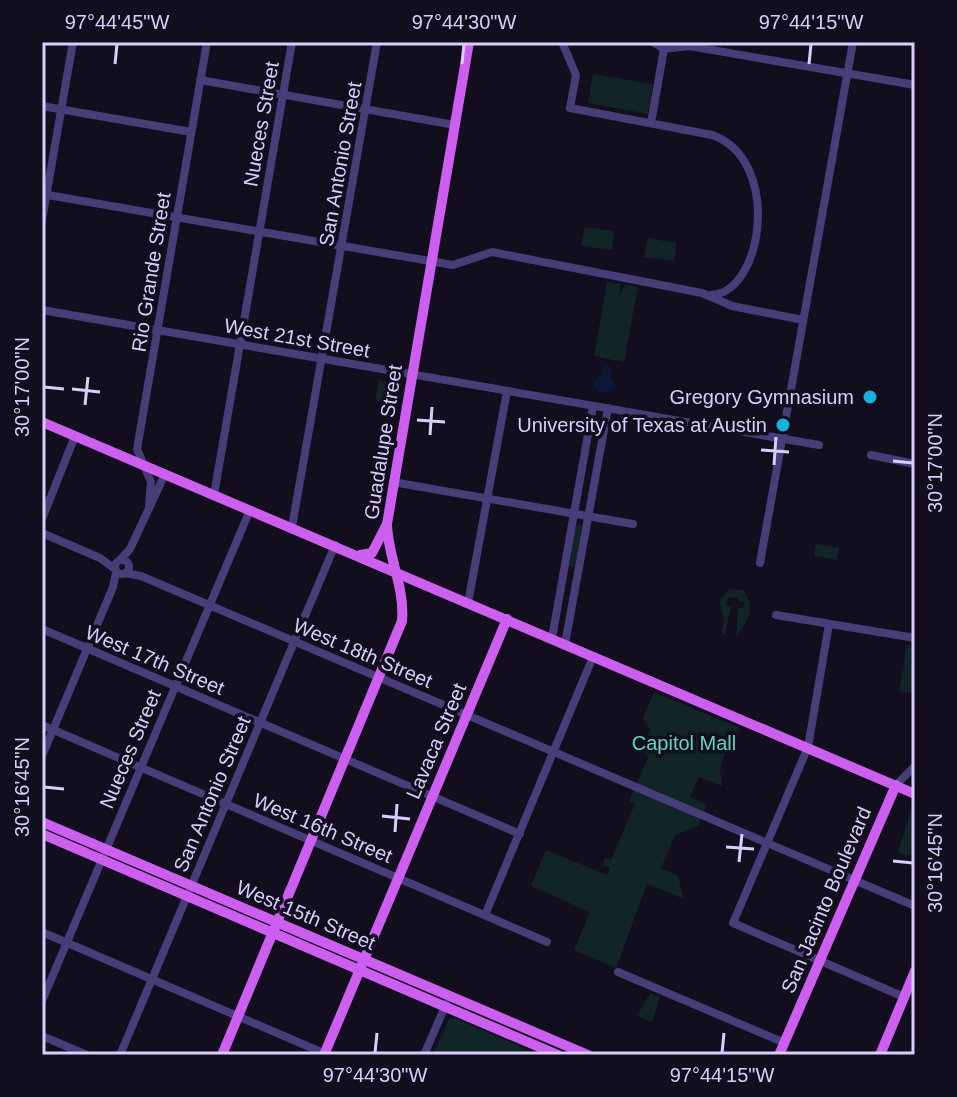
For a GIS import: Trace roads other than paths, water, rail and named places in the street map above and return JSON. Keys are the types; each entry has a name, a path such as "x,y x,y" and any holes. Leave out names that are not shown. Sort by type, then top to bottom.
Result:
{"main road":[{"name":"Guadalupe Street","path":"222,1055 402,621 403,599 388,542 387,524 469,42"},
{"path":"42,422 914,793"},
{"path":"358,555 372,553 387,524"},
{"name":"Lavaca Street","path":"326,1054 397,877 507,619"},
{"name":"San Jacinto Boulevard","path":"779,1055 896,785"},
{"name":"West 15th Street","path":"42,822 103,854 556,1050 588,1055"},
{"name":"West 15th Street","path":"42,834 103,854"},
{"path":"880,1055 915,971"}],"street":[{"path":"42,220 44,194 73,42"},
{"name":"Rio Grande Street","path":"149,505 152,485 137,449 207,42"},
{"name":"Nueces Street","path":"214,495 292,42"},
{"name":"San Antonio Street","path":"292,527 324,359 377,42"},
{"path":"562,42 575,70 570,108 719,137 740,151 753,173 757,220 744,272 727,292 702,293"},
{"path":"653,42 667,49 694,44 847,75 915,85"},
{"path":"760,563 853,42"},
{"path":"651,123 667,49"},
{"path":"200,80 455,125"},
{"path":"42,106 191,132"},
{"path":"44,194 432,262 458,265 492,252 702,293 732,306 803,320"},
{"name":"West 21st Street","path":"42,310 819,445"},
{"path":"468,603 507,391"},
{"path":"552,638 593,406"},
{"path":"565,644 608,408"},
{"path":"42,519 75,436"},
{"path":"871,455 915,464"},
{"path":"42,756 113,587 165,474"},
{"path":"393,482 633,524"},
{"name":"Nueces Street","path":"42,1001 250,510"},
{"name":"West 18th Street","path":"42,533 915,906"},
{"name":"San Antonio Street","path":"120,1055 335,545"},
{"path":"564,569 578,572"},
{"path":"561,585 575,588"},
{"path":"776,615 915,638"},
{"path":"829,624 808,747 733,923 904,997"},
{"name":"West 17th Street","path":"42,629 520,834"},
{"path":"485,915 593,657"},
{"name":"West 16th Street","path":"42,725 547,942"},
{"name":"San Jacinto Boulevard","path":"896,785 903,774 915,766"},
{"path":"42,932 326,1054"},
{"path":"618,972 785,1043"},
{"path":"424,1055 448,1002"},
{"path":"42,1036 87,1055"}],"water":[{"path":"603,365 612,367 610,378 616,385 609,393 599,392 592,386 601,375"}],"place":[{"name":"Gregory Gymnasium","path":"870,397"},
{"name":"University of Texas at Austin","path":"783,425"}],"park label":[{"name":"Capitol Mall","path":"684,743"}]}
